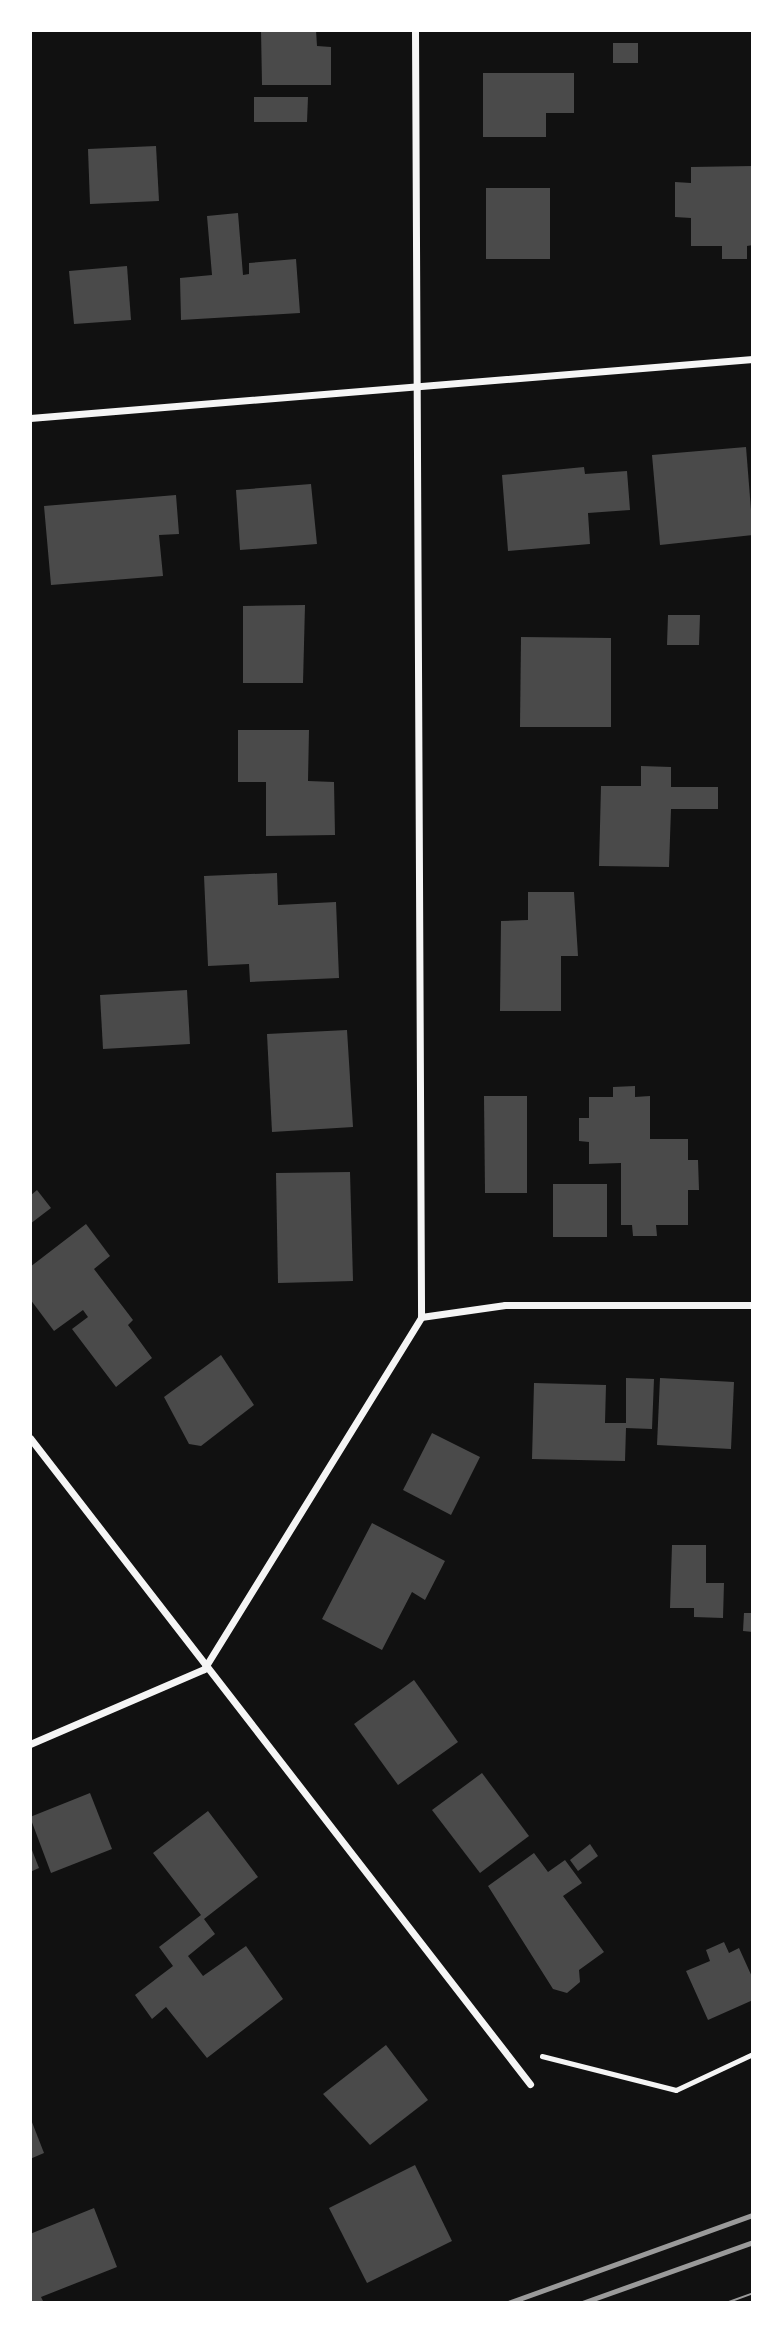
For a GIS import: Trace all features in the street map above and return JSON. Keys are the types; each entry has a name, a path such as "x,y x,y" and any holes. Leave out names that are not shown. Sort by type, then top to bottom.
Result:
{"street":[{"path":"30,1744 204,1669 421,1317 415,30"},
{"path":"30,418 753,359"},
{"path":"421,1317 505,1305 753,1305"},
{"path":"30,1438 204,1669 530,2084"}],"path":[{"path":"500,2045 676,2090 753,2054"}],"building":[{"path":"261,30 316,30 317,46 331,47 331,85 262,85"},
{"path":"613,43 638,43 638,63 613,63"},
{"path":"483,73 574,73 574,113 546,113 546,137 483,137"},
{"path":"254,97 308,97 307,122 254,122"},
{"path":"156,146 159,201 90,204 88,149"},
{"path":"753,166 753,245 747,246 747,259 722,259 722,246 691,246 691,218 675,217 675,182 691,183 691,167"},
{"path":"486,188 550,188 550,259 486,259"},
{"path":"238,213 243,275 249,274 249,263 296,259 300,313 181,320 180,278 212,275 207,216"},
{"path":"127,266 131,320 74,324 69,271"},
{"path":"746,447 753,535 660,545 652,455"},
{"path":"584,467 585,474 627,471 630,510 588,513 590,544 508,551 502,475"},
{"path":"311,484 317,544 240,550 236,490"},
{"path":"176,495 179,534 159,535 163,576 51,585 44,506"},
{"path":"305,605 303,683 243,683 243,606"},
{"path":"668,615 700,615 699,645 667,645"},
{"path":"521,637 611,638 611,727 520,727"},
{"path":"238,730 309,730 308,781 334,782 335,835 266,836 266,782 238,782"},
{"path":"641,766 671,767 671,787 718,787 718,809 671,809 669,867 599,866 601,786 641,786"},
{"path":"277,873 278,905 336,902 339,978 250,982 249,964 208,966 204,876"},
{"path":"528,892 574,892 578,956 561,956 561,1011 500,1011 501,921 528,920"},
{"path":"187,990 190,1044 103,1049 100,995"},
{"path":"347,1030 353,1127 272,1132 267,1034"},
{"path":"635,1086 635,1097 650,1096 650,1139 688,1139 688,1160 698,1160 699,1190 688,1190 688,1225 656,1225 657,1236 633,1236 632,1225 621,1225 621,1163 589,1164 589,1142 579,1141 579,1118 589,1118 589,1097 613,1097 613,1087"},
{"path":"484,1096 527,1096 527,1193 485,1193"},
{"path":"350,1172 353,1281 278,1283 276,1173"},
{"path":"553,1184 607,1184 607,1237 553,1237"},
{"path":"37,1190 51,1208 30,1224 30,1196"},
{"path":"86,1224 110,1256 94,1269 133,1320 128,1325 152,1358 116,1387 72,1329 88,1317 83,1310 54,1331 30,1299 30,1267"},
{"path":"221,1355 254,1405 201,1446 189,1444 164,1397"},
{"path":"626,1378 654,1379 652,1429 626,1428 625,1461 532,1459 534,1383 606,1385 605,1423 626,1423"},
{"path":"660,1378 734,1382 731,1449 657,1445"},
{"path":"432,1433 480,1457 451,1515 403,1490"},
{"path":"372,1523 445,1561 425,1600 412,1592 382,1650 322,1619"},
{"path":"672,1545 706,1545 706,1583 724,1583 723,1618 694,1617 694,1608 670,1608"},
{"path":"744,1613 753,1613 753,1632 743,1631"},
{"path":"414,1680 458,1742 398,1785 354,1724"},
{"path":"482,1773 529,1836 480,1873 432,1810"},
{"path":"90,1793 112,1849 51,1873 30,1817"},
{"path":"208,1811 258,1877 204,1919 215,1934 188,1956 203,1976 246,1946 283,1999 207,2058 166,2007 152,2019 135,1995 173,1966 159,1947 201,1915 153,1853"},
{"path":"590,1844 598,1856 578,1871 570,1860"},
{"path":"30,1845 39,1868 30,1872"},
{"path":"534,1853 548,1872 565,1860 582,1883 563,1896 604,1952 579,1970 580,1982 567,1993 553,1989 488,1886"},
{"path":"724,1942 729,1953 739,1948 753,1979 753,2000 708,2020 686,1971 710,1961 706,1950"},
{"path":"386,2045 428,2100 370,2145 323,2094"},
{"path":"30,2117 44,2153 30,2159"},
{"path":"415,2165 452,2241 367,2283 329,2208"},
{"path":"94,2208 117,2267 41,2297 44,2303 30,2303 30,2234"}],"tram line":[{"path":"726,2303 753,2293"}],"railway":[{"path":"508,2303 753,2215"},
{"path":"582,2303 753,2242"}]}
